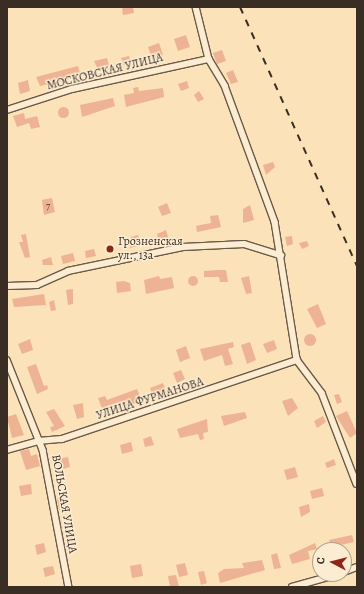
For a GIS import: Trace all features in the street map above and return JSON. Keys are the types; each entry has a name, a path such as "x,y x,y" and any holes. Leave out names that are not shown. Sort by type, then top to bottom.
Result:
{"street":[{"path":"196,7 209,59 225,86 264,185 281,254 297,360 322,393 357,484"},
{"name":"МОСКОВСКАЯ УЛИЦА","path":"7,110 72,89 209,59"},
{"path":"7,286 37,285 68,271 183,247 244,244 281,254"},
{"name":"ВОЛЬСКАЯ УЛИЦА","path":"7,360 43,450 69,587"},
{"name":"УЛИЦА ФУРМАНОВА","path":"7,450 38,440 70,437 297,360"},
{"path":"292,587 312,581"}],"building":[{"path":"122,7 133,7 134,13 123,15"},
{"path":"186,35 190,47 178,51 174,39"},
{"path":"159,43 163,55 152,59 148,47"},
{"path":"222,50 226,61 217,64 213,53"},
{"path":"129,56 131,63 123,65 121,58"},
{"path":"107,58 110,69 99,72 94,61"},
{"path":"78,66 81,77 40,86 36,77"},
{"path":"233,70 238,82 231,84 226,73"},
{"path":"28,80 30,91 20,94 18,83"},
{"path":"187,81 189,88 181,91 178,84"},
{"path":"138,87 139,91 163,88 164,97 126,107 124,95 134,93 133,88"},
{"path":"199,91 204,99 198,102 194,95"},
{"path":"113,98 115,106 82,117 80,105"},
{"path":"61,107 65,107 67,108 67,116 61,117 58,114 58,110"},
{"path":"24,113 25,119 37,116 40,127 31,129 29,123 17,127 13,116"},
{"path":"273,162 275,167 266,175 263,165"},
{"path":"52,198 55,212 44,215 42,200"},
{"path":"167,203 171,213 162,216 158,207"},
{"path":"250,205 254,220 243,223 243,209"},
{"path":"218,215 221,227 197,232 196,226 211,223 210,216"},
{"path":"166,230 169,240 159,242 157,234"},
{"path":"26,234 30,257 25,258 19,242 23,242 21,235"},
{"path":"138,235 141,245 130,248 131,237"},
{"path":"292,236 293,244 287,246 285,237"},
{"path":"307,241 309,246 302,249 299,243"},
{"path":"94,249 96,256 86,258 85,251"},
{"path":"73,253 75,261 63,264 61,256"},
{"path":"51,257 53,265 43,265 42,260"},
{"path":"226,270 228,282 220,282 219,277 204,277 204,271"},
{"path":"159,276 160,279 172,277 174,288 146,294 144,280"},
{"path":"191,276 195,276 197,277 197,285 191,286 188,283 188,279"},
{"path":"249,276 252,293 246,294 241,278"},
{"path":"124,281 130,283 131,291 117,293 116,282"},
{"path":"73,289 73,304 68,305 66,290"},
{"path":"44,294 46,305 14,307 12,299"},
{"path":"54,300 56,310 51,311 49,302"},
{"path":"318,304 326,324 317,328 307,309"},
{"path":"308,334 312,334 316,340 312,346 308,346 304,342 304,338"},
{"path":"30,339 33,350 22,354 18,344"},
{"path":"274,340 277,349 267,353 263,344"},
{"path":"233,342 234,347 228,349 233,364 225,366 222,355 204,361 200,349"},
{"path":"250,342 256,360 247,364 241,345"},
{"path":"186,346 190,358 180,362 176,350"},
{"path":"36,364 44,386 47,385 48,389 37,394 27,367"},
{"path":"181,370 185,379 177,383 173,373"},
{"path":"163,383 167,393 153,396 150,388"},
{"path":"137,389 142,401 104,414 98,398 105,396 107,400"},
{"path":"339,394 342,402 337,404 334,395"},
{"path":"292,398 298,408 288,416 282,401"},
{"path":"83,403 84,417 77,419 73,405"},
{"path":"54,409 65,426 52,432 50,427 54,426 46,412"},
{"path":"347,411 357,433 350,438 336,416"},
{"path":"245,412 247,418 224,426 221,416"},
{"path":"16,414 24,435 12,438 7,417"},
{"path":"323,416 326,422 317,428 314,421"},
{"path":"207,419 208,432 203,433 204,439 200,440 198,434 180,438 177,429"},
{"path":"151,436 154,445 145,447 143,439"},
{"path":"131,442 133,451 122,454 120,445"},
{"path":"29,449 31,456 37,454 40,466 26,470 20,451"},
{"path":"68,457 70,467 60,470 58,459"},
{"path":"334,459 336,465 327,468 325,463"},
{"path":"295,467 298,477 287,480 284,470"},
{"path":"31,484 32,494 21,496 19,486"},
{"path":"322,488 324,496 312,499 310,491"},
{"path":"63,497 66,508 59,510 57,498"},
{"path":"309,504 310,512 301,517 299,507"},
{"path":"75,532 77,544 71,545 68,533"},
{"path":"352,535 354,542 330,542 329,540"},
{"path":"44,543 46,552 37,555 35,545"},
{"path":"312,544 312,550 308,551 310,559 292,564 289,555"},
{"path":"277,553 281,568 274,569 271,555"},
{"path":"262,560 265,570 220,583 218,573 224,569 244,568 242,563"},
{"path":"185,563 188,575 179,577 176,565"},
{"path":"141,564 143,576 132,578 130,566"},
{"path":"53,566 55,574 45,577 43,568"},
{"path":"204,571 207,583 201,585 198,572"},
{"path":"176,575 179,587 170,587 168,576"}],"railway":[{"path":"240,7 357,266"}],"place":[{"name":"Грозненская ул., 13а","path":"110,249"}]}
